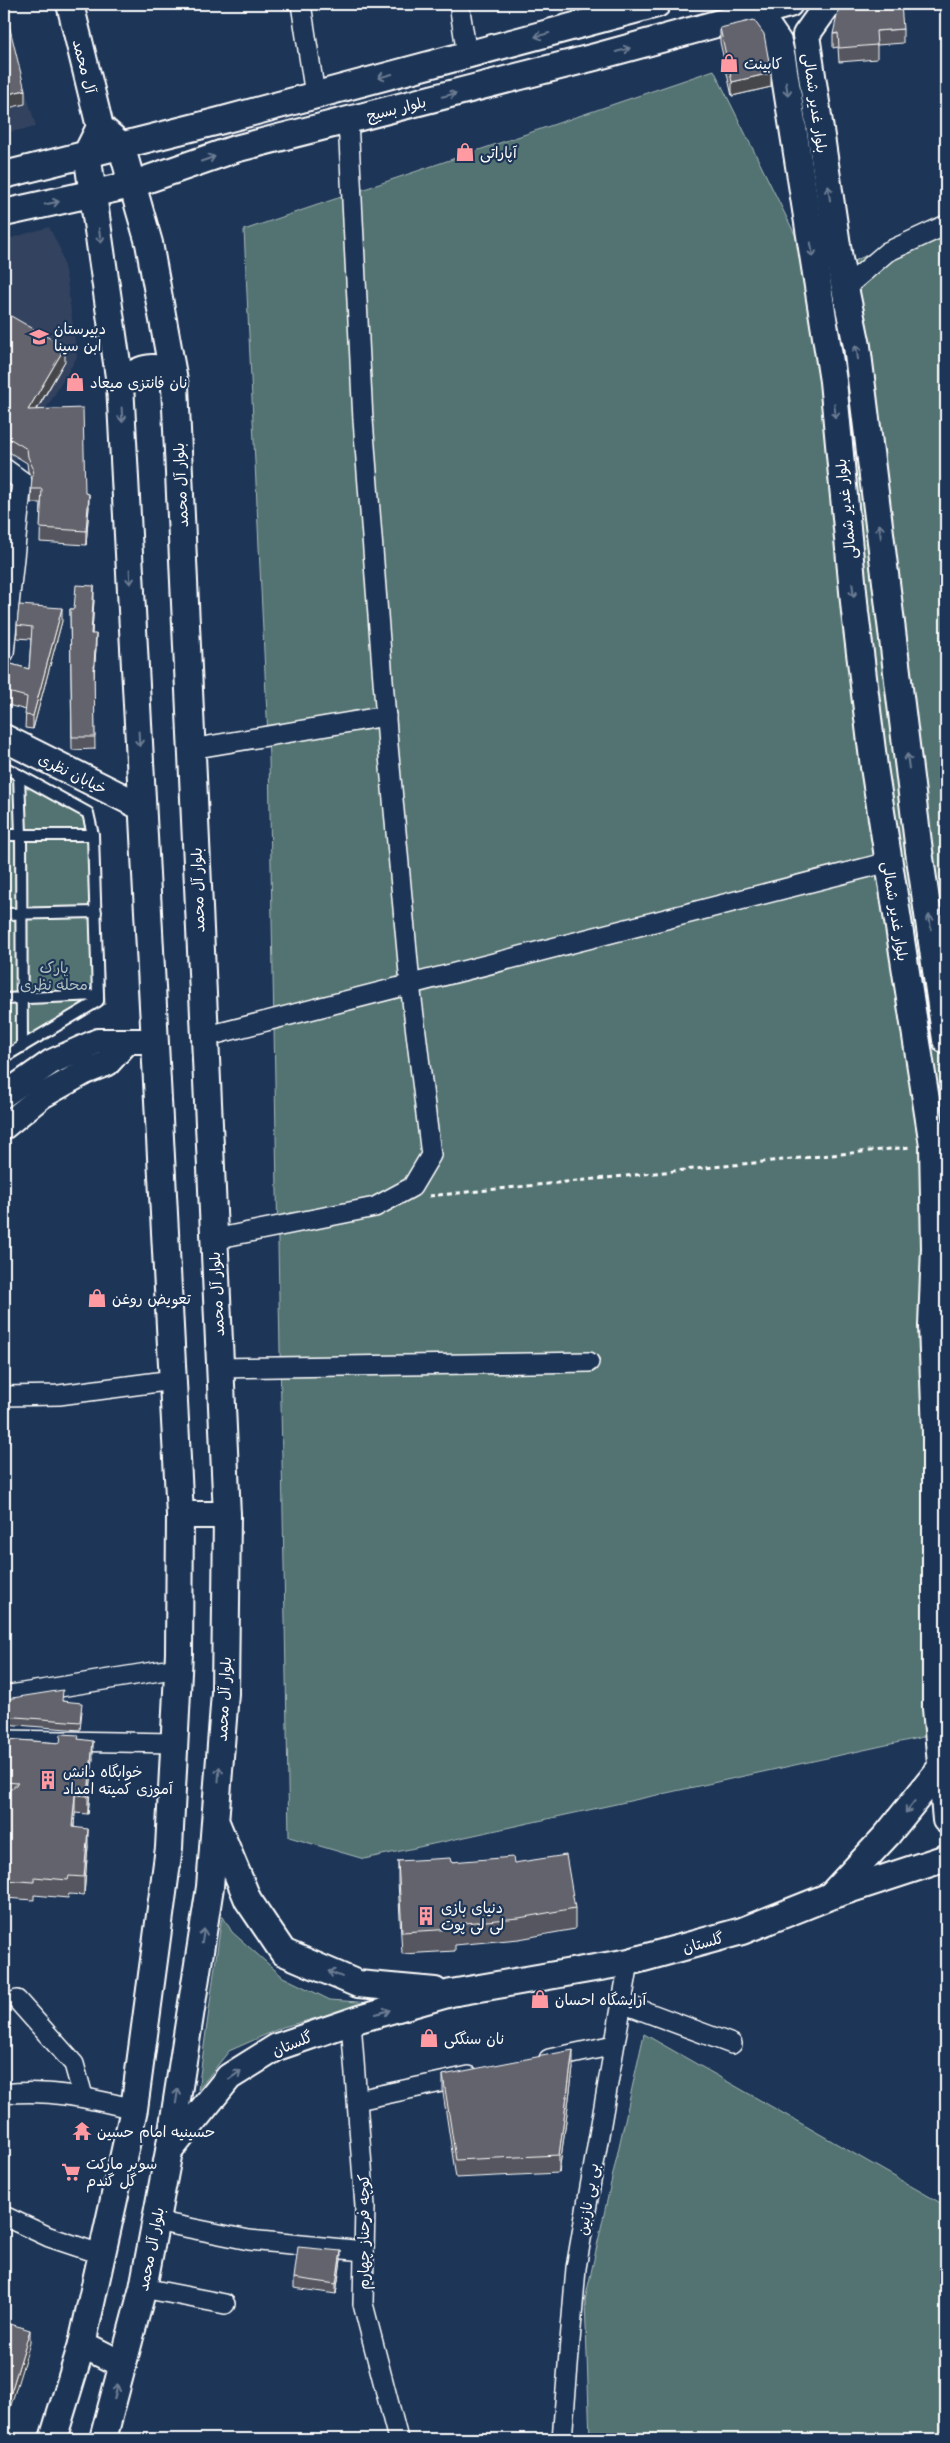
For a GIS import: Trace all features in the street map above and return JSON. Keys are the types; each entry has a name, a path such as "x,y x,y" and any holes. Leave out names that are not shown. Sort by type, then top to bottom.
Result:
{"main road":[{"name":"آل محمد","path":"70,4 100,128"},
{"path":"4,175 657,4"},
{"name":"بلوار بسیج","path":"4,213 131,185 235,149 595,57 788,4"},
{"name":"بلوار غدیر شمالی","path":"828,4 806,35 845,288 857,346 919,851 946,1040"},
{"name":"بلوار غدیر شمالی","path":"758,13 778,42 782,58 831,371 867,709 888,862 933,1144 935,1248 932,1326 936,1453 936,1708 946,1820"},
{"path":"583,24 595,57"},
{"path":"53,2439 82,2344 134,2109 169,1848 178,1668 180,1515 120,384 87,153 100,128 121,145"},
{"name":"بلوار آل محمد","path":"102,2439 142,2288 169,2151 210,1887 225,1693 227,1515 174,386 151,252 121,145"},
{"path":"120,384 138,370 153,368 161,369 170,376 174,386"},
{"name":"خیابان نظری","path":"4,738 142,807"},
{"path":"180,1515 227,1515"},
{"path":"830,1896 887,1835 940,1769"},
{"name":"گلستان","path":"215,1821 248,1900 283,1952 358,1984 451,1992"},
{"name":"گلستان","path":"169,2151 229,2077 277,2046 451,1992 629,1962 742,1931 830,1896 946,1858"},
{"path":"82,2344 123,2365"}],"street":[{"path":"302,4 315,95"},
{"path":"459,4 467,54"},
{"path":"214,1239 375,1207 412,1187 430,1155 410,984 386,716 363,420 348,120"},
{"path":"845,288 887,252 946,225"},
{"path":"4,468 22,481 7,585 4,653"},
{"path":"191,749 386,716"},
{"path":"204,1037 888,862"},
{"path":"4,1095 29,1076 98,1041 154,1041"},
{"path":"4,1127 49,1092 85,1072 108,1063 127,1042"},
{"path":"220,1368 589,1362"},
{"path":"4,1396 59,1395 173,1380"},
{"path":"4,1696 178,1668"},
{"path":"4,1740 174,1743"},
{"name":"بی بی نازنین","path":"562,2439 576,2268 629,1962"},
{"path":"17,2000 74,2064 83,2096"},
{"path":"622,2003 732,2044"},
{"name":"کوچه فرحناز چهارم","path":"351,2022 365,2206 363,2304 398,2439"},
{"path":"529,2063 614,2045"},
{"path":"358,2100 491,2072"},
{"path":"4,2094 30,2091 83,2096 134,2109"},
{"path":"4,2216 49,2237 103,2255"},
{"path":"155,2220 249,2240 364,2252"},
{"path":"142,2288 225,2304"}],"lane":[{"path":"4,767 88,813 93,835 98,994 98,1001 4,1057"},
{"path":"19,775 22,1047"},
{"path":"4,835 93,835"},
{"path":"4,914 96,912"},
{"path":"4,999 98,994"}],"path":[{"path":"426,1197 933,1144"}],"shaded area":[{"path":"4,14 36,127 4,133"},
{"name":"دبیرستان ابن سینا","path":"49,227 60,249 67,280 77,357 15,461 4,455 4,240"}],"green space":[{"path":"714,70 817,279 946,217 946,1732 364,1859 289,1837 269,758 244,230"},
{"name":"پارک محله نظری","path":"4,761 90,809 97,826 105,1004 4,1065"},
{"path":"222,1915 232,1932 283,1977 330,2000 373,2003 283,2027 229,2051 198,2090"},
{"path":"644,2034 946,2206 946,2439 590,2439 585,2300"}],"building":[{"path":"841,4 901,4 903,29 876,31 877,45 839,48 838,33 833,34"},
{"path":"754,20 764,34 771,73 732,82 720,28"},
{"path":"8,21 25,90 4,95 4,22"},
{"path":"4,312 65,347 28,410 83,408 85,493 89,494 86,531 40,528 42,489 31,489 33,468 27,449 4,435"},
{"path":"76,585 94,586 91,634 96,634 94,665 95,737 72,737 70,609 74,609"},
{"path":"19,605 62,608 33,716 25,715 27,697 4,691 4,662 29,669 32,627 17,625"},
{"path":"63,1690 62,1701 82,1703 80,1722 4,1716 4,1698"},
{"path":"61,1734 79,1735 78,1739 93,1741 88,1796 75,1795 72,1827 88,1829 84,1877 69,1876 68,1880 34,1877 34,1882 4,1880 4,1795 18,1783 4,1782 4,1739 60,1743"},
{"path":"566,1855 575,1908 519,1918 454,1924 455,1929 402,1932 398,1861 450,1858 451,1862 513,1857 514,1863"},
{"path":"573,2050 559,2155 456,2160 443,2075"},
{"path":"298,2247 341,2251 336,2284 294,2278"},
{"path":"4,2322 30,2330 4,2415"}],"place":[{"name":"کابینت","path":"729,63"},
{"name":"آپاراتی","path":"465,152"},
{"name":"دبیرستان ابن سینا","path":"39,337"},
{"name":"نان فانتزی میعاد","path":"75,382"},
{"name":"تعویض روغن","path":"97,1298"},
{"name":"خوابگاه دانش آموزی کمیته امداد","path":"48,1780"},
{"name":"دنیای بازی لی لی پوت","path":"426,1916"},
{"name":"آرایشگاه احسان","path":"540,1999"},
{"name":"نان سنگکی","path":"429,2038"},
{"name":"حسینیه امام حسین","path":"82,2131"},
{"name":"سوپر مارکت گل گندم","path":"71,2172"}]}
